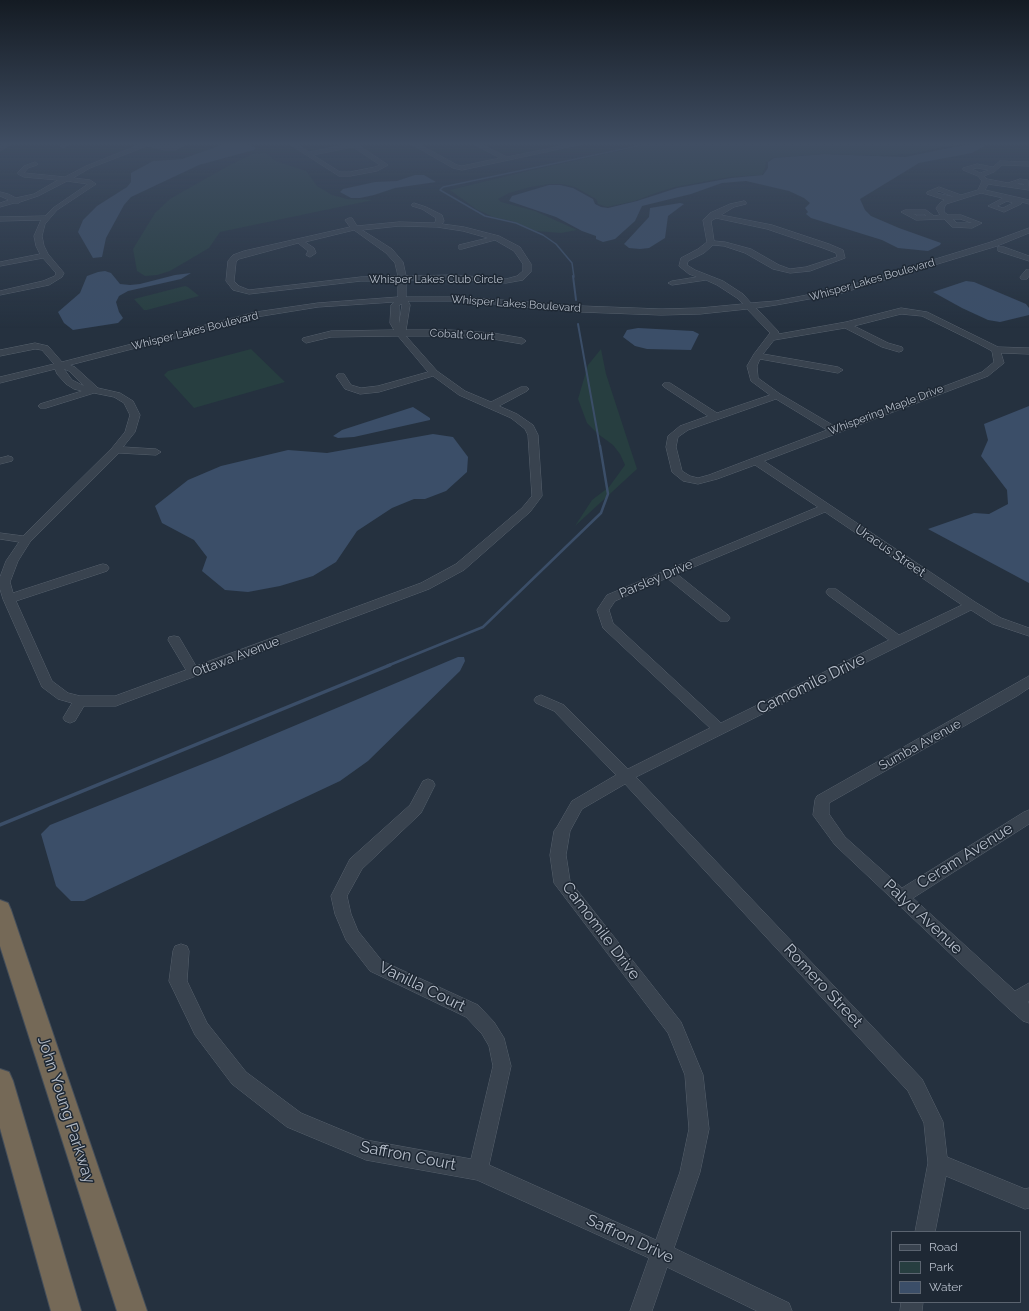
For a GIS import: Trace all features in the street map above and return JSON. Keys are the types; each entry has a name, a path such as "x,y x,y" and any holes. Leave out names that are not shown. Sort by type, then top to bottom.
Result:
{"highway":[{"name":"John Young Parkway","path":"0,910 132,1311"},
{"path":"0,1081 66,1311"}],"street":[{"path":"0,293 43,284 57,279 60,273 45,255 40,246 38,236 47,218 61,205"},
{"path":"711,243 707,220 713,215 735,205"},
{"path":"932,218 946,217 941,213 940,208 942,205"},
{"path":"414,206 424,208 439,218 440,221 437,225"},
{"path":"713,215 763,226 840,252 842,258 807,269 790,271 776,267 748,251 725,244 711,243 702,251 684,260 683,266 692,272 720,283 728,290 730,297 748,310 764,334 771,338 846,325 901,311 924,314 996,350 1029,351"},
{"path":"0,220 47,218"},
{"path":"349,220 355,228 389,251 399,262 402,271 401,278 404,302 404,321 401,332"},
{"name":"Whisper Lakes Club Circle","path":"399,224 437,225 464,229 496,238 517,250 527,264 527,272 520,278 506,280 454,277 401,278 312,284 249,292 236,288 230,281 232,261 236,257 355,228 399,224"},
{"name":"Whisper Lakes Boulevard","path":"748,310 813,297 877,280 994,244 1029,230"},
{"path":"462,247 496,238"},
{"name":"Whisper Lakes Boulevard","path":"0,387 60,368 282,311 347,302 404,302 590,316 672,318 826,301 888,285 1029,239"},
{"path":"300,241 311,250 312,253 310,255"},
{"path":"1004,248 1029,255"},
{"path":"1004,248 1029,259"},
{"path":"0,264 45,255"},
{"path":"672,283 707,278"},
{"path":"877,280 888,285"},
{"name":"Whisper Lakes Boulevard","path":"72,369 191,334 294,315 340,309 395,305 404,302"},
{"name":"Ottawa Avenue","path":"0,352 35,346 44,348 69,382 77,387 117,395 128,401 135,415 130,432 116,450 26,540 12,561 4,582 9,599 47,684 63,696 80,701 116,701 425,586 460,567 526,510 537,496 533,435 530,427 514,416 462,393 434,373 404,339 394,323 395,305"},
{"path":"846,325 885,345 899,348"},
{"name":"Cobalt Court","path":"306,340 331,334 401,332 493,336 522,341"},
{"path":"771,338 757,356 752,366 754,379 777,396 834,430"},
{"name":"Whispering Maple Drive","path":"777,396 684,428 673,436 671,447 677,472 687,479 698,481 756,461 834,430 985,374 999,363 996,350"},
{"path":"757,356 838,370"},
{"path":"42,406 94,390 72,369 60,368"},
{"name":"Whisper Lakes Boulevard","path":"0,380 60,368"},
{"path":"341,376 348,387 360,391 379,389 434,373"},
{"path":"666,385 716,417"},
{"path":"492,406 524,389"},
{"path":"116,450 156,452"},
{"name":"Uracus Street","path":"756,461 971,605 997,621 1029,632"},
{"name":"Parsley Drive","path":"719,729 607,625 603,610 611,598 826,508"},
{"path":"0,536 26,540"},
{"path":"9,599 103,568"},
{"path":"668,573 724,618"},
{"path":"832,592 898,640"},
{"name":"Camomile Drive","path":"641,1311 690,1172 698,1128 694,1075 675,1028 562,883 558,855 562,831 578,805 626,776 971,605"},
{"path":"174,640 194,673"},
{"name":"Sumba Avenue","path":"821,815 822,800 1012,693 1029,681"},
{"name":"Romero Street","path":"541,700 559,708 626,776 915,1084 934,1122 938,1162 925,1231"},
{"path":"70,718 80,701"},
{"name":"Vanilla Court","path":"428,785 416,809 356,864 340,896 343,914 352,935 376,966 472,1011 488,1028 498,1044 502,1066 478,1170"},
{"name":"Palyd Avenue","path":"821,815 840,841 1029,1015"},
{"name":"Ceram Avenue","path":"902,897 1029,816"},
{"name":"Saffron Court","path":"181,951 178,981 202,1029 239,1078 294,1120 366,1150 478,1170"},
{"path":"1014,1002 1029,991"},
{"path":"938,1162 1025,1199 1029,1198"},
{"name":"Saffron Drive","path":"478,1170 661,1253 780,1311"}],"green space":[{"path":"163,205 348,205 220,232 209,248 170,271 157,275 145,276 137,271 133,249 155,213"},
{"path":"471,205 513,205 535,211 577,230 561,233 536,231 512,221 493,217"},
{"path":"602,205 615,205 607,207"},
{"path":"185,286 199,296 147,310 144,310 134,299"},
{"path":"251,349 285,382 194,408 164,375 168,371"},
{"path":"601,349 606,374 637,469 575,526 592,500 609,487 625,465 620,454 613,445 598,434 587,423 578,399 588,365"}],"water":[{"path":"124,205 106,238 102,257 93,258 78,232 83,220 97,206"},
{"path":"521,205 597,205 608,208 620,205 645,205 642,206 635,221 615,239 603,242 596,239 596,236 582,231 556,217"},
{"path":"667,205 682,205 668,216 665,238 649,248 629,248 624,244 649,217 650,208"},
{"path":"808,205 863,205 871,216 941,243 928,251 898,248 882,240 811,218 806,214 808,212 805,208"},
{"path":"105,271 111,273 120,284 130,285 191,273 181,279 128,291 119,296 116,302 119,312 123,318 118,323 73,330 64,323 58,312 80,293 87,276"},
{"path":"966,281 974,282 1026,304 1029,308 1029,315 1000,322 988,320 933,292"},
{"path":"638,328 693,331 699,334 691,350 647,349 635,346 623,337 627,330"},
{"path":"1029,406 1029,583 928,529 974,513 989,514 1008,504 1007,490 981,456 988,440 984,424"},
{"path":"413,407 430,418 430,420 354,437 338,438 333,436 342,430"},
{"path":"433,434 453,437 468,457 467,472 446,491 425,499 414,499 392,508 357,531 336,562 313,576 280,586 248,592 225,590 202,571 207,557 194,540 162,523 155,506 188,480 221,466 288,450 327,453"},
{"path":"458,657 464,657 465,661 460,671 368,761 340,781 84,901 71,901 56,886 41,834 50,825 220,757"}],"waterway":[{"path":"466,205 485,216 516,223 543,235 556,244 572,263 574,277"},
{"path":"573,276 576,300"},
{"path":"578,324 600,447"},
{"path":"387,666 483,627 601,513 608,494 600,446"},
{"path":"0,825 390,665"}]}
